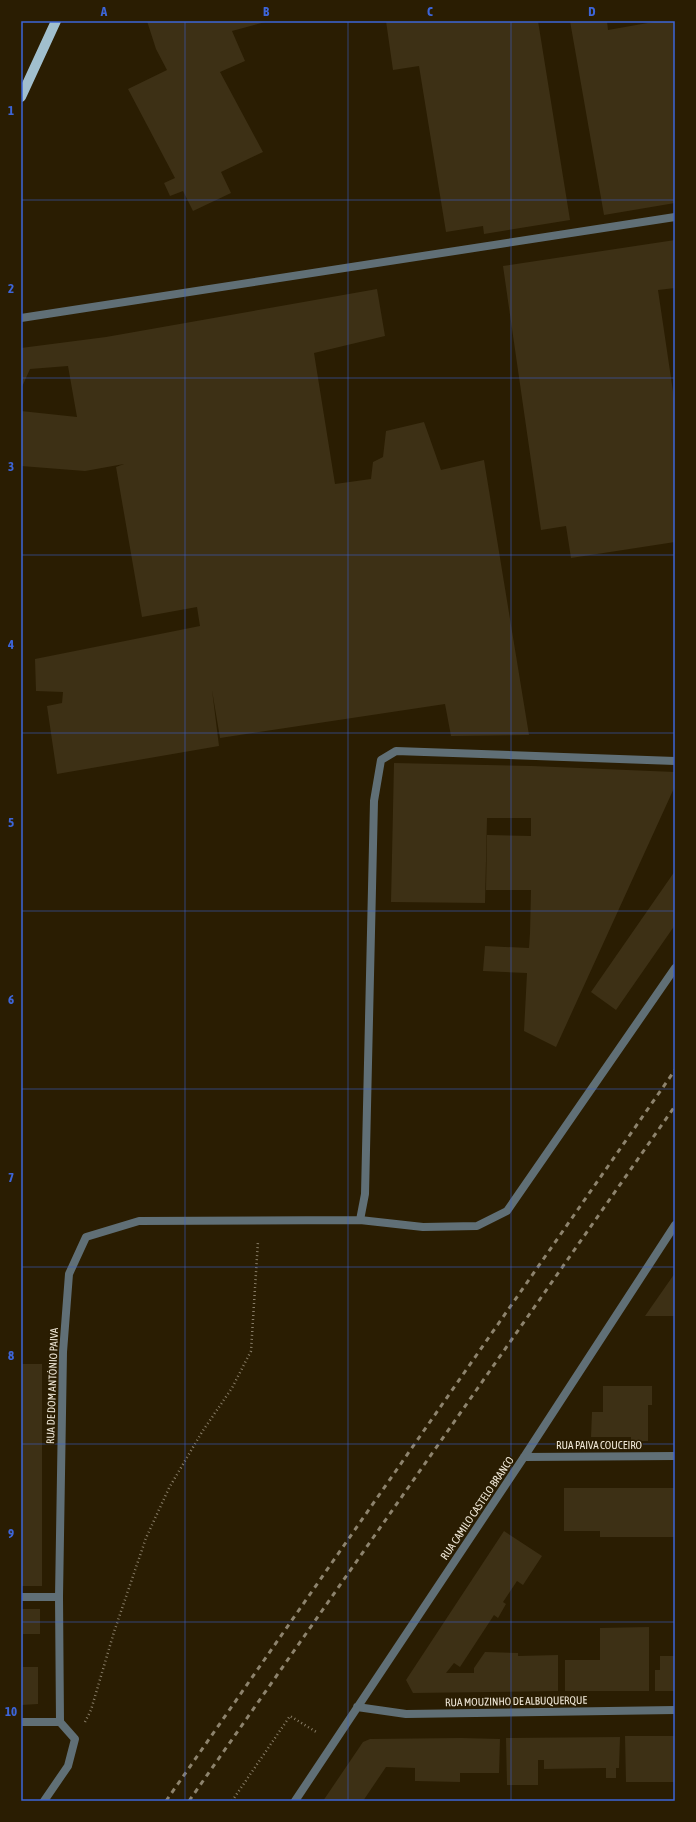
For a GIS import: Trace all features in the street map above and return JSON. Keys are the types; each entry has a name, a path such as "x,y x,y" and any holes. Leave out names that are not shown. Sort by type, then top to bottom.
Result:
{"main road":[{"path":"21,97 56,21"}],"street":[{"path":"21,318 675,217"},
{"path":"360,1220 365,1194 374,800 381,760 396,751 675,761"},
{"name":"RUA DE DOM ANTÓNIO PAIVA","path":"60,1722 59,1597 63,1352 69,1274 86,1237 139,1221 360,1220 423,1227 477,1226 507,1211 675,968"},
{"name":"RUA CAMILO CASTELO BRANCO","path":"295,1801 524,1457 675,1225"},
{"name":"RUA PAIVA COUCEIRO","path":"524,1457 675,1456"},
{"path":"21,1597 59,1597"},
{"name":"RUA MOUZINHO DE ALBUQUERQUE","path":"357,1707 406,1714 675,1710"},
{"path":"21,1722 60,1722 75,1739 68,1766 44,1801"}],"path":[{"path":"75,1739 91,1710 114,1632 146,1538 169,1488 202,1432 232,1388 251,1351 259,1220"},
{"path":"232,1801 290,1716 333,1743"}],"building":[{"path":"147,21 269,21 232,31 245,61 220,72 263,152 221,172 231,193 193,211 183,191 170,196 164,183 175,178 128,89 167,70 156,49"},
{"path":"386,21 538,21 570,220 484,234 483,226 446,232 419,66 393,70"},
{"path":"570,21 607,21 608,30 659,21 675,21 675,203 604,215"},
{"path":"675,240 675,288 658,290 675,405 675,542 571,558 566,526 541,530 503,266"},
{"path":"377,289 385,336 314,353 335,484 371,479 373,462 383,457 386,431 424,422 441,470 484,460 529,735 451,736 445,704 220,738 212,690 219,746 57,774 47,706 62,703 63,692 36,691 35,659 200,626 197,607 142,617 116,467 124,464 85,471 21,466 21,411 77,417 68,366 30,369 21,389 21,348 106,337"},
{"path":"394,763 532,766 675,772 675,786 556,1047 524,1031 527,973 483,971 485,946 529,948 531,890 486,890 487,835 531,836 531,818 487,818 485,903 391,902"},
{"path":"675,871 675,925 616,1010 591,992"},
{"path":"675,1273 675,1316 645,1316"},
{"path":"21,1364 42,1364 42,1586 21,1586"},
{"path":"603,1386 652,1386 652,1405 648,1405 648,1441 631,1441 631,1437 591,1437 592,1412 603,1412"},
{"path":"564,1488 675,1488 675,1537 600,1537 600,1531 564,1531"},
{"path":"504,1531 542,1556 523,1585 517,1581 503,1602 506,1604 498,1618 494,1615 460,1667 454,1663 446,1673 474,1673 474,1668 485,1652 518,1653 518,1656 558,1655 558,1691 413,1693 406,1680"},
{"path":"21,1609 40,1609 40,1634 23,1634 23,1667 38,1667 38,1704 21,1705"},
{"path":"649,1627 649,1691 565,1691 565,1660 600,1660 600,1628"},
{"path":"660,1656 675,1656 675,1691 655,1691 655,1670 660,1670"},
{"path":"625,1736 675,1736 675,1782 626,1782"},
{"path":"620,1737 619,1768 616,1768 616,1778 606,1778 606,1768 544,1769 544,1760 538,1760 538,1785 507,1785 506,1738"},
{"path":"370,1739 500,1739 499,1773 460,1773 460,1782 415,1781 415,1768 386,1767 363,1801 323,1801 363,1742"}],"railway":[{"path":"166,1801 675,1070"},
{"path":"189,1801 675,1106"}]}
